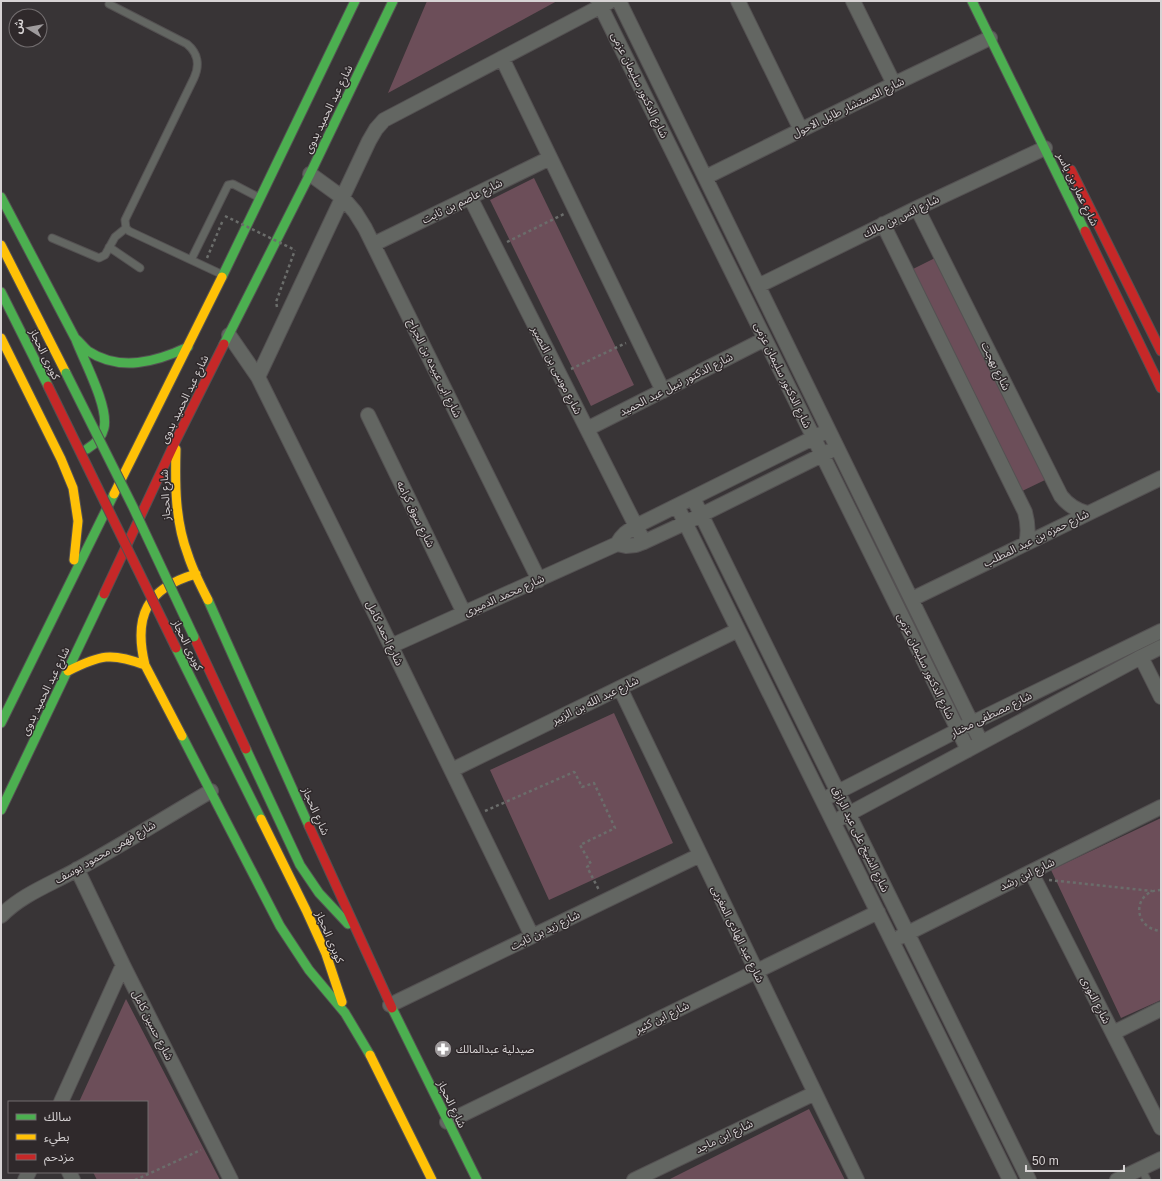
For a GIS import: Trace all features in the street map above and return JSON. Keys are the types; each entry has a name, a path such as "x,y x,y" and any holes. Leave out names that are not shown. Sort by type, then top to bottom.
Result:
{"main road":[{"name":"شارع عبد الحميد بدوى","path":"1,723 72,577 188,347 355,1"},
{"name":"شارع عبد الحميد بدوى","path":"1,810 176,440 310,174 393,1"},
{"name":"شارع عمار بن ياسر","path":"972,1 1161,388"},
{"name":"شارع عمار بن ياسر","path":"1068,165 1161,351"},
{"path":"1,196 75,338 105,412 106,420 102,434 92,446 86,450 68,452 55,448"},
{"name":"كوبرى الحجاز","path":"1,245 133,507 300,865 326,902 357,931"},
{"name":"كوبرى الحجاز","path":"1,292 317,935 326,954 345,1013"},
{"path":"1,338 68,476 77,508 78,526 72,577"},
{"path":"75,338 88,350 100,357 126,363 139,364 152,362 165,358 188,347"},
{"name":"شارع الحجاز","path":"176,440 175,502 177,521 182,539 196,574 390,1005 477,1180"},
{"path":"196,574 184,576 173,581 163,588 148,606 140,629 140,641 146,665 280,926 309,970 345,1013 376,1066 432,1180"},
{"path":"68,671 102,656 120,656 146,665"}],"street":[{"name":"شارع الدكتور سليمان عزمى","path":"620,1 981,742"},
{"path":"738,1 802,130"},
{"path":"853,1 894,84"},
{"name":"شارع الدكتور سليمان عزمى","path":"603,3 765,339 968,750"},
{"path":"258,377 369,141 376,129 384,120 603,3"},
{"name":"شارع المستشار طايل الاحول","path":"706,177 990,38"},
{"path":"502,58 663,391"},
{"name":"شارع انس بن مالك","path":"758,286 883,224 1045,148"},
{"name":"شارع عاصم بن ثابت","path":"374,244 550,158"},
{"name":"شارع ابى عبيده بن الجراح","path":"310,174 343,198 355,212 374,244 538,580"},
{"name":"شارع موسى بن النصير","path":"470,197 644,542"},
{"name":"شارع بهجت","path":"917,208 1061,496 1068,504 1077,510 1087,513"},
{"path":"883,224 1025,512 1028,522 1026,543"},
{"name":"شارع احمد كامل","path":"229,335 258,377 452,770 532,936"},
{"name":"شارع الدكتور نبيل عبد الحميد","path":"587,429 765,339"},
{"name":"شارع سوق كرامه","path":"368,415 464,613"},
{"name":"شارع محمد الدميرى","path":"618,544 622,536 628,530 829,430"},
{"name":"شارع محمد الدميرى","path":"391,646 618,544 626,546 644,542 837,447"},
{"name":"شارع حمزه بن عبد المطلب","path":"912,599 1161,478"},
{"name":"شارع الشيخ على عبد الرازق","path":"693,498 1029,1180"},
{"name":"شارع الشيخ على عبد الرازق","path":"677,506 1010,1180"},
{"name":"شارع عبد الله بن الزبير","path":"452,770 738,630"},
{"name":"شارع مصطفى مختار","path":"822,800 972,723 1161,631"},
{"name":"شارع مصطفى مختار","path":"833,822 1161,647"},
{"path":"1141,657 1161,697"},
{"name":"شارع عبد الهادى المغربى","path":"620,688 857,1180"},
{"name":"شارع فهمى محمود يوسف","path":"1,916 19,900 77,869 211,791"},
{"name":"شارع ابن رشد","path":"892,941 1033,875 1161,807"},
{"name":"شارع زيد بن ثابت","path":"390,1005 700,855"},
{"name":"شارع حسين كامل","path":"77,869 123,965 231,1180"},
{"name":"شارع النورى","path":"1033,875 1161,1128"},
{"name":"شارع ابن كثير","path":"447,1122 878,912"},
{"path":"61,1101 123,965"},
{"path":"1113,1033 1161,1009"},
{"name":"شارع ابن ماجد","path":"634,1180 653,1176 815,1093"},
{"path":"1117,1180 1144,1174 1161,1159"}],"lane":[{"path":"109,4 187,44 195,53 198,66 194,78 125,220 126,228 132,233 223,275"},
{"path":"191,260 228,185 233,184 260,198"},
{"path":"52,238 99,258 105,255 115,237 126,228"},
{"path":"109,247 140,268"}],"path":[{"path":"496,248 575,209"},
{"path":"203,266 217,236 224,216 295,250 282,288"},
{"path":"559,374 638,338"},
{"path":"474,816 574,772 582,787 593,783 615,828 580,846 591,864 587,868 604,901"},
{"path":"1033,875 1152,891 1161,890"},
{"path":"1152,891 1142,899 1139,912 1144,924 1155,931 1161,931"},
{"path":"135,1180 213,1145"}],"shaded area":[{"path":"427,1 557,1 388,93"},
{"path":"534,178 634,385 591,406 490,200"},
{"path":"939,256 1045,480 1018,493 913,269"},
{"path":"614,713 673,843 549,900 490,770"},
{"path":"1161,818 1161,1000 1121,1018 1051,870"},
{"path":"126,999 220,1180 97,1180 94,1173 148,1173 148,1101 79,1101"},
{"path":"809,1109 845,1180 668,1180"}],"traffic: fast":[{"path":"222,277 355,1"},
{"path":"224,344 310,174 393,1"},
{"path":"972,1 1085,231"},
{"path":"1,197 75,338 88,351 100,357 125,363 163,357 188,347"},
{"path":"1,292 48,386"},
{"path":"76,340 95,384 105,419 102,434 95,443 87,449"},
{"path":"66,373 133,507 194,637"},
{"path":"1,723 114,494"},
{"path":"1,810 104,594"},
{"path":"208,600 309,826"},
{"path":"176,648 261,819"},
{"path":"182,736 280,926 309,970 345,1013 370,1055"},
{"path":"246,749 300,865 319,893 348,924"},
{"path":"392,1008 477,1180"}],"traffic: slow":[{"path":"1,245 66,373"},
{"path":"114,494 222,277"},
{"path":"1,338 61,459 73,488 78,521 74,560"},
{"path":"176,449 176,489 180,529 192,567 208,600"},
{"path":"145,665 141,632 143,618 148,606 155,596 166,587 179,580 196,574"},
{"path":"68,671 89,661 106,657 123,658 145,665 182,736"},
{"path":"261,819 326,954 342,1002"},
{"path":"370,1055 432,1180"}],"traffic: jam":[{"path":"1071,170 1161,351"},
{"path":"1085,231 1161,388"},
{"path":"104,594 176,440 224,344"},
{"path":"48,386 176,648"},
{"path":"194,637 246,749"},
{"path":"309,826 392,1008"}],"place":[{"name":"صيدلية عبدالمالك","path":"443,1049"}]}
